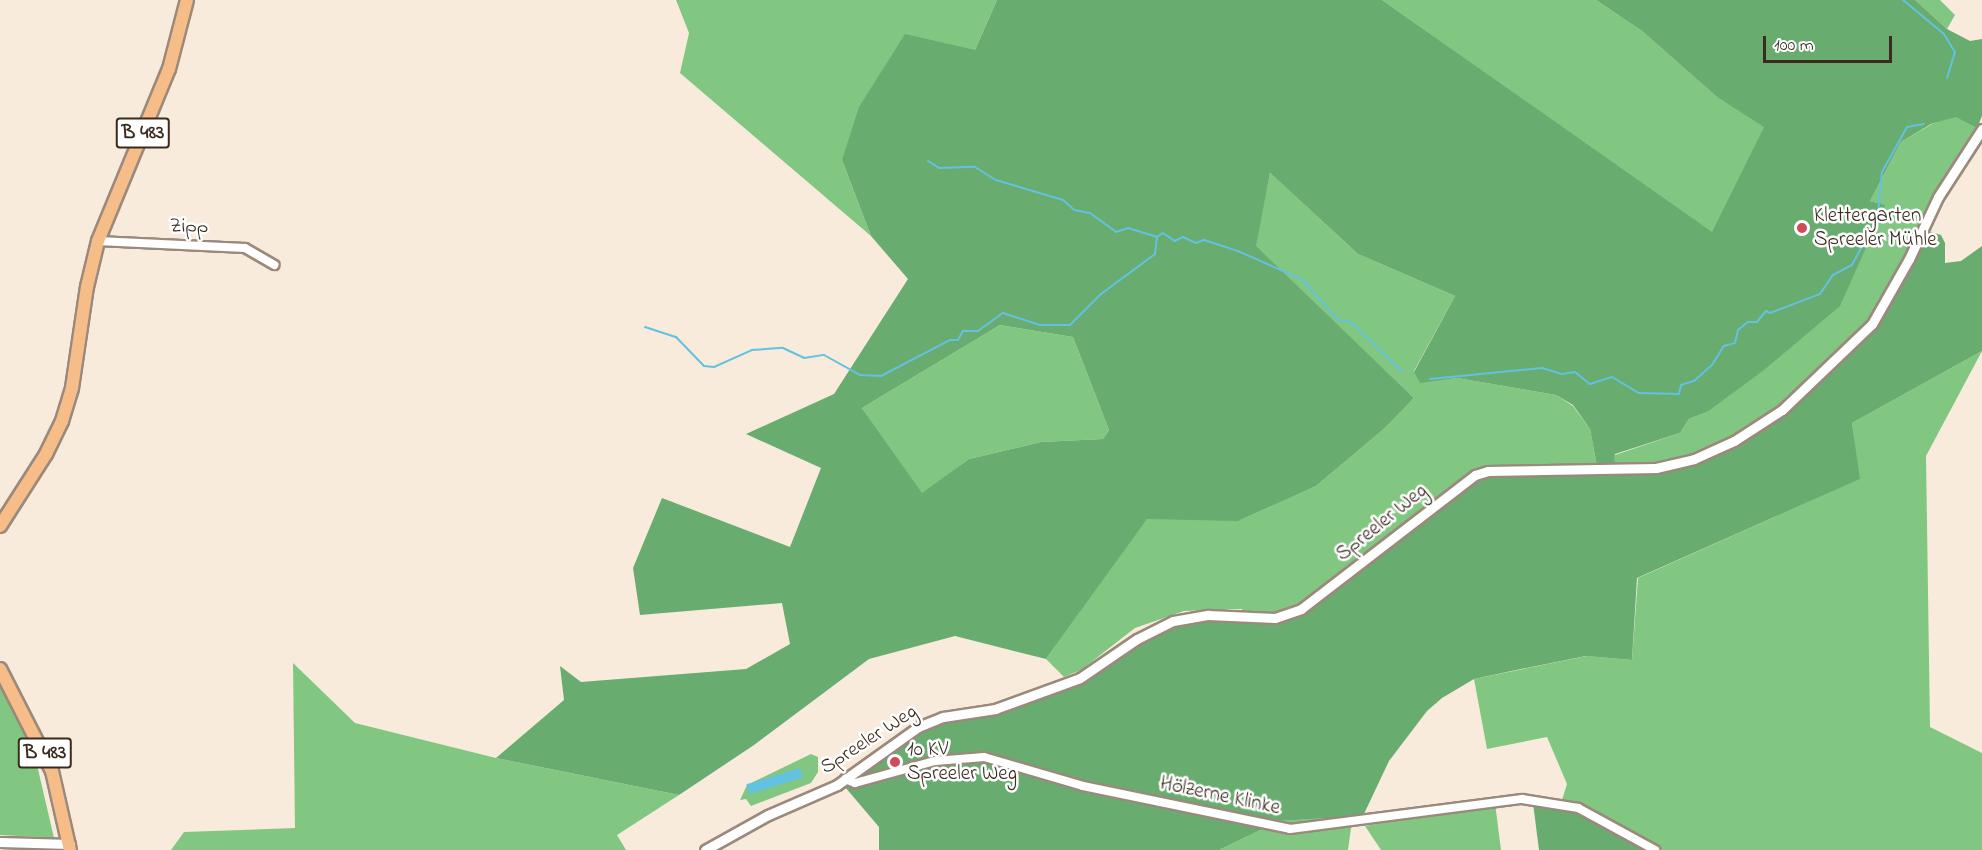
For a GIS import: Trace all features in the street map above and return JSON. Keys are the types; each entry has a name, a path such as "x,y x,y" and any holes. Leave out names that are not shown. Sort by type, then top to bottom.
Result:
{"main road":[{"name":"B 483","path":"0,526 53,441 72,388 87,287 98,241 169,69 187,0"},
{"name":"B 483","path":"0,669 50,765 70,847"}],"street":[{"name":"Spreeler Weg","path":"705,850 845,779 918,727 943,717 988,711 1074,680 1093,671 1137,639 1173,621 1208,615 1275,618 1301,609 1475,475 1488,471 1656,468 1694,459 1734,441 1782,410 1872,324 1906,265 1938,197 1982,129"},
{"name":"Zipp","path":"98,241 245,248 274,266"},
{"name":"Hölzerne Klinke","path":"845,779 855,783 935,761 984,756 1073,783 1283,829 1522,798 1578,808 1654,850"},
{"path":"0,842 70,847"}],"green space":[{"path":"676,0 997,0 975,50 842,160 871,236 680,73 689,33"},
{"path":"997,0 1382,0 1712,232 1764,127 1717,97 1642,31 1596,0 1915,0 1947,29 1970,41 1982,39 1982,116 1977,128 1956,117 1931,124 1901,142 1870,201 1885,205 1840,306 1764,370 1707,412 1689,419 1680,433 1615,454 1614,467 1597,466 1590,429 1573,405 1556,395 1457,378 1420,383 1414,372 1455,296 1358,254 1270,173 1256,246 1414,398 1385,428 1316,486 1238,521 1147,519 1046,659 955,636 869,659 754,745 679,795 496,758 564,700 560,666 581,682 746,669 790,644 782,603 640,615 633,568 662,498 790,547 821,468 746,434 834,394 908,279 871,236 842,160 859,107 905,34 975,50","holes":["1000,325 1073,337 1109,430 1103,439 1041,442 969,459 922,493 862,408"]},
{"path":"1382,0 1596,0 1642,31 1717,97 1765,126 1712,233"},
{"path":"1915,0 1940,0 1955,15 1947,29"},
{"path":"1956,116 1977,128 1925,213 1880,304 1859,333 1780,407 1715,448 1656,466 1613,467 1615,455 1680,433 1689,419 1707,412 1884,205 1870,201 1901,142 1932,124"},
{"path":"1270,173 1358,254 1455,296 1414,371 1420,382 1457,378 1556,395 1573,406 1590,429 1597,466 1289,619 1245,621 1242,609 1184,611 1135,628 1081,670 1064,677 1046,659 1147,518 1240,520 1316,486 1385,428 1414,398 1255,246"},
{"path":"1924,230 1941,235 1945,243 1945,263 1961,261 1982,246 1982,351 1852,423 1860,479 1637,578 1632,660 1586,656 1474,679 1442,698 1427,711 1389,761 1363,816 1279,821 1219,850 879,850 879,827 845,787 926,728 945,720 996,713 1081,681 1138,642 1175,625 1200,619 1268,623 1296,616 1482,475 1680,463 1757,428 1862,336"},
{"path":"1000,325 1073,337 1109,430 1103,439 1041,442 969,459 922,494 862,408"},
{"path":"1982,351 1926,456 1930,727 1982,753 1982,850 1661,850 1579,805 1562,800 1567,784 1547,737 1487,749 1474,679 1587,656 1632,660 1638,578 1859,479 1852,423"},
{"path":"293,663 355,723 496,758 679,795 617,835 626,850 171,850 184,832 295,828"},
{"path":"0,682 34,752 54,838 0,835"},
{"path":"811,754 818,757 818,772 811,783 751,806 746,799 740,800 747,785"},
{"path":"1495,803 1501,850 1381,850 1365,826"},
{"path":"1533,803 1572,810 1650,850 1539,850"},
{"path":"1363,816 1351,828 1348,850 1219,850 1279,821"}],"water":[{"path":"800,768 803,778 749,794 746,784"}],"waterway":[{"path":"1903,0 1944,34 1955,52 1947,78"},
{"path":"1878,213 1882,172 1907,127 1924,124"},
{"path":"928,161 939,168 975,167 996,180 1063,200 1074,210 1090,213 1116,232 1128,228 1157,237"},
{"path":"1430,379 1542,368 1562,374 1575,372 1590,384 1612,377 1639,393 1679,394 1681,385 1694,381 1712,365 1724,346 1735,343 1738,330 1748,322 1757,322 1766,311 1770,313 1820,294 1833,275 1852,265 1870,231 1880,222"},
{"path":"645,327 676,337 704,366 714,367 752,350 783,348 804,358 824,355 860,375 881,376 950,340 958,340 963,331 978,331 1003,313 1040,325 1070,325 1101,294 1155,254 1157,237 1163,233 1175,241 1183,237 1196,243 1204,240 1238,251 1303,280 1338,320 1351,322 1402,371"}],"place":[{"name":"Klettergarten Spreeler Mühle","path":"1802,228"},
{"name":"10 KV Spreeler Weg","path":"895,762"}]}
